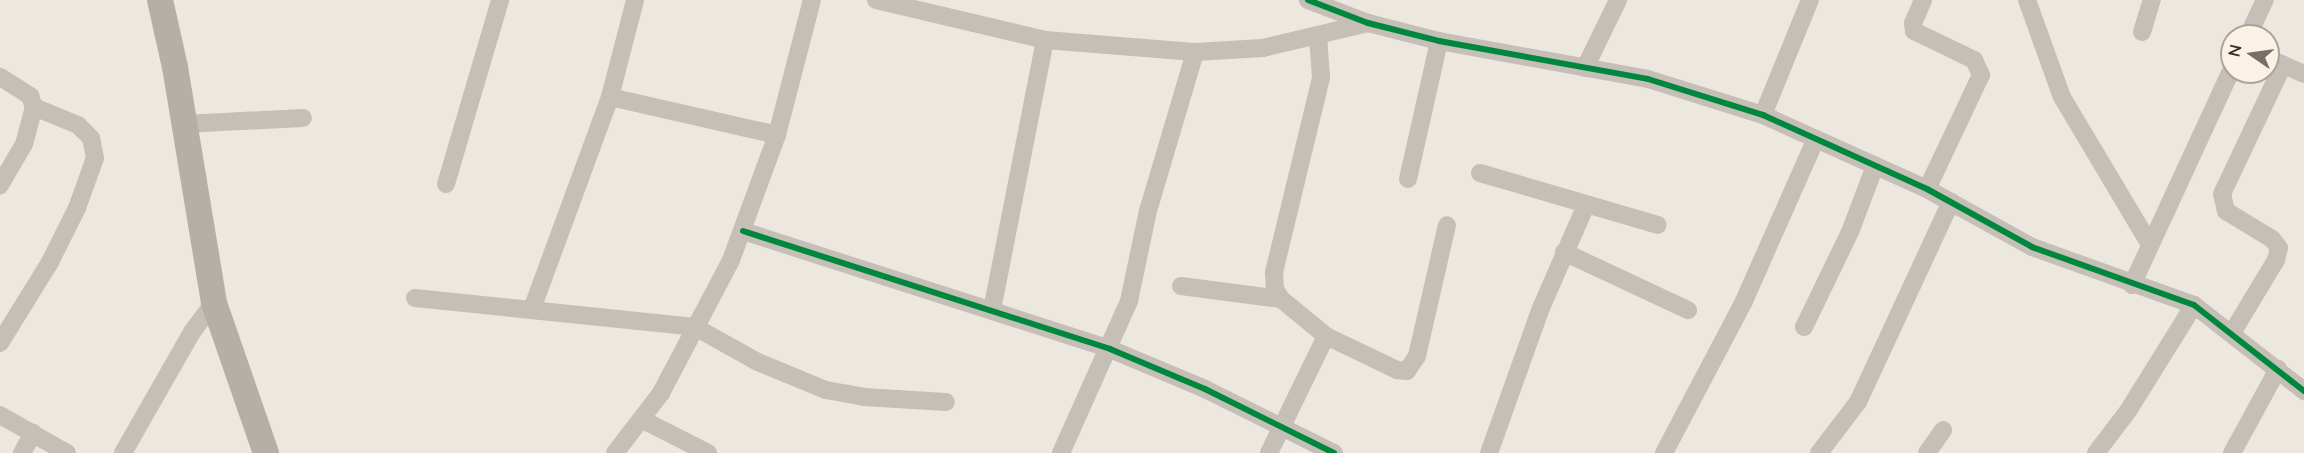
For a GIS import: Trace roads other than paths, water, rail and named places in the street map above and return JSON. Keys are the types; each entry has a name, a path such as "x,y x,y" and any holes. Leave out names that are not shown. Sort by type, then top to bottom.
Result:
{"main road":[{"path":"160,0 184,124 214,303 266,453"}],"street":[{"path":"446,184 500,0"},
{"path":"532,309 610,97 635,0"},
{"path":"615,453 643,420 695,327 743,231 777,135 812,0"},
{"path":"876,0 1045,40 1195,52 1263,48 1368,23"},
{"path":"1308,0 1368,23 1439,41 1699,93 1763,115 1815,141 1927,189 2032,247 2132,285 2194,305 2304,391"},
{"path":"1585,69 1618,0"},
{"path":"1763,115 1810,0"},
{"path":"1923,0 1913,22 1914,31 1974,60 1981,75 1927,189"},
{"path":"2027,0 2062,97 2149,243"},
{"path":"2142,32 2152,0"},
{"path":"2254,24 2265,0"},
{"path":"1318,35 1321,78 1274,272 1275,289 1281,299 1326,336 1397,370 1407,371 1418,356 1447,225"},
{"path":"992,309 1045,40"},
{"path":"1408,179 1439,41"},
{"path":"1061,453 1110,349 1129,301 1148,211 1195,52"},
{"path":"2280,64 2304,74"},
{"path":"0,77 30,96 34,107 24,144 0,185"},
{"path":"2132,285 2149,243 2225,84"},
{"path":"2232,333 2276,260 2278,248 2272,239 2226,211 2222,194 2266,84"},
{"path":"610,97 777,135"},
{"path":"0,343 50,262 77,208 94,158 91,138 78,125 34,107"},
{"path":"184,124 303,118"},
{"path":"1664,453 1744,301 1815,141"},
{"path":"1804,327 1850,232 1875,166"},
{"path":"1480,173 1658,225"},
{"path":"1819,453 1863,393 1951,202"},
{"path":"1489,453 1564,252 1586,205"},
{"path":"743,231 992,309 1110,349 1205,389 1334,453"},
{"path":"1564,252 1688,310"},
{"path":"1181,286 1281,299"},
{"path":"415,298 695,327 758,362 826,390 864,397 946,402"},
{"path":"123,453 192,332 214,303"},
{"path":"2096,453 2128,411 2194,305"},
{"path":"1269,453 1326,336"},
{"path":"2232,453 2278,369"},
{"path":"0,415 67,453"},
{"path":"643,420 708,453"},
{"path":"1927,453 1943,430"},
{"path":"22,453 33,434"}]}
